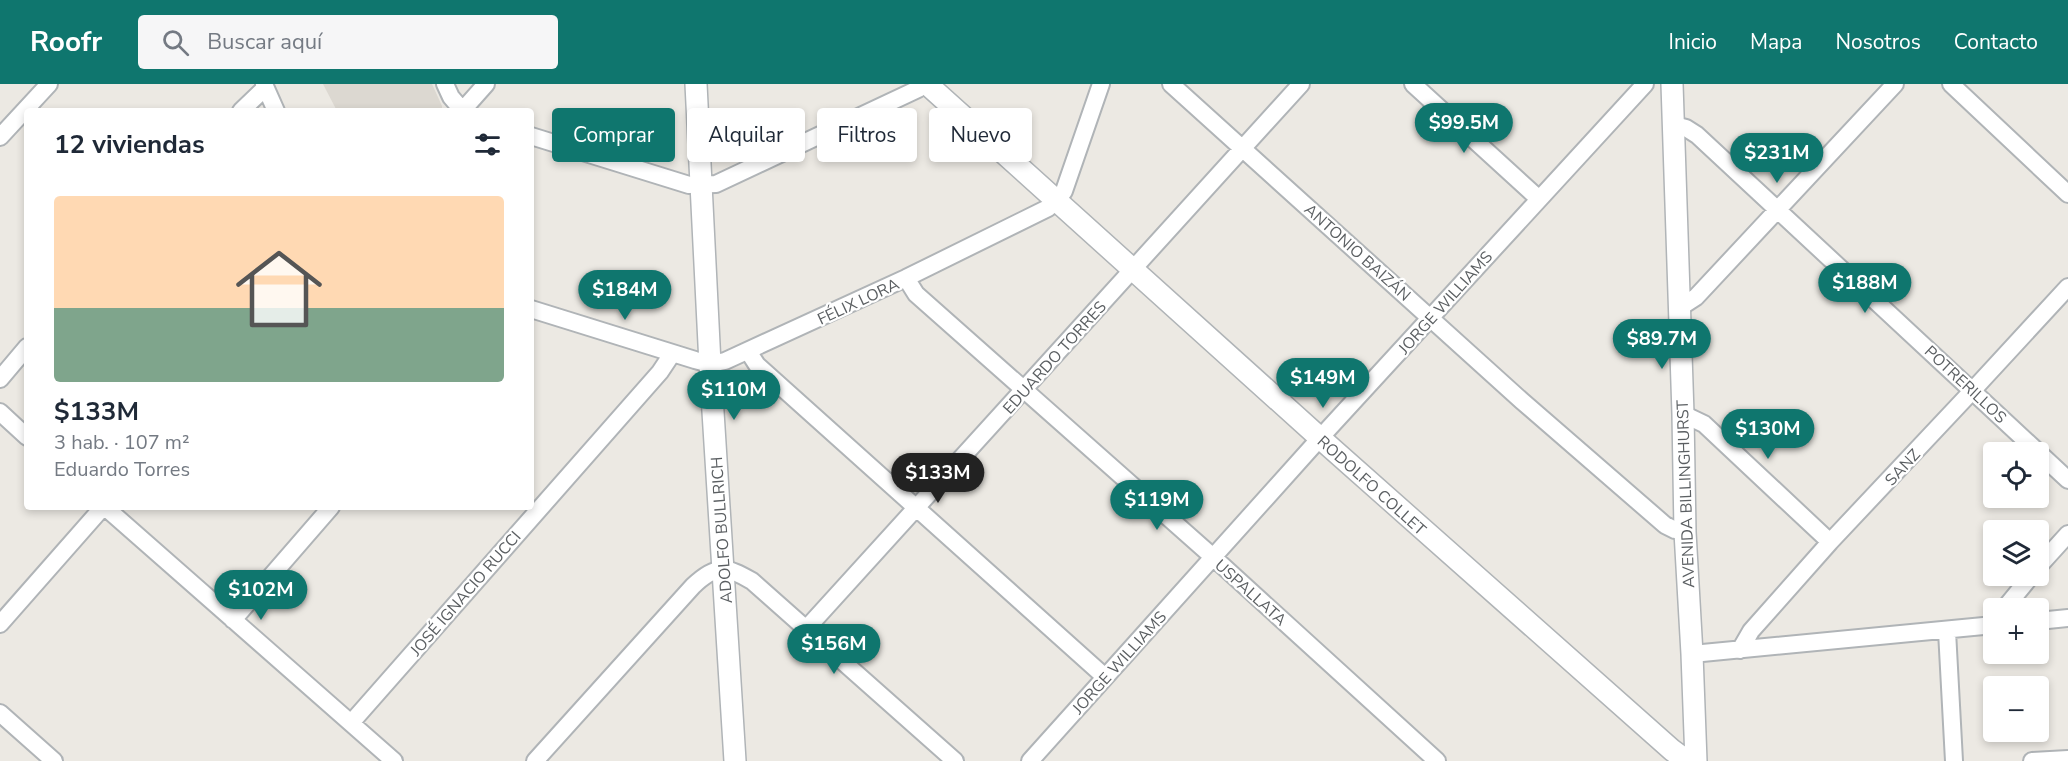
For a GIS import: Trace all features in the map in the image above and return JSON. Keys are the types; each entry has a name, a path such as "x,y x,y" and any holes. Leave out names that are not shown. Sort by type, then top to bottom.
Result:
{"street":[{"path":"27,108 49,84"},
{"path":"445,84 460,108"},
{"path":"465,108 486,84"},
{"name":"ADOLFO BULLRICH","path":"696,84 735,761"},
{"path":"534,137 689,185 702,186 716,184 925,84"},
{"name":"RODOLFO COLLET","path":"925,84 1058,200 1320,438 1687,761"},
{"path":"1058,200 1064,191 1101,84"},
{"name":"ANTONIO BAIZÁN","path":"1171,84 1522,401 1665,525 1685,532"},
{"name":"EDUARDO TORRES","path":"807,628 1301,84"},
{"path":"1413,84 1539,199"},
{"name":"JORGE WILLIAMS","path":"1030,761 1320,438 1645,84"},
{"name":"AVENIDA BILLINGHURST","path":"1672,84 1685,532 1696,761"},
{"path":"1679,308 1695,297 1895,84"},
{"path":"1951,84 2068,194"},
{"path":"244,108 265,86 275,108"},
{"path":"0,137 24,111"},
{"name":"POTRERILLOS","path":"1674,125 1686,128 1696,135 1974,390 2068,480"},
{"name":"FÉLIX LORA","path":"711,364 725,361 748,351 906,278 1048,208 1058,200"},
{"name":"USPALLATA","path":"906,278 916,294 1213,557 1437,761"},
{"name":"SANZ","path":"1740,650 1751,631 1830,542 2068,287"},
{"path":"534,310 672,354 711,364"},
{"path":"0,379 24,351"},
{"path":"748,351 757,365 1105,677"},
{"name":"JOSÉ IGNACIO RUCCI","path":"351,723 652,381 672,354"},
{"path":"0,412 24,434"},
{"path":"1683,414 1704,424 1830,542"},
{"path":"0,624 101,510"},
{"path":"107,510 394,761"},
{"path":"233,620 328,510"},
{"path":"2049,555 2068,534"},
{"path":"536,761 693,586 710,571 723,568 737,572 752,581 955,761"},
{"path":"2013,598 2023,586"},
{"path":"2049,620 2068,618"},
{"path":"1692,654 1983,626"},
{"path":"1947,631 1954,761"},
{"path":"0,713 54,761"},
{"path":"2032,761 2068,759"}],"shaded area":[{"path":"323,84 432,84 442,106 442,108 335,108"}]}
